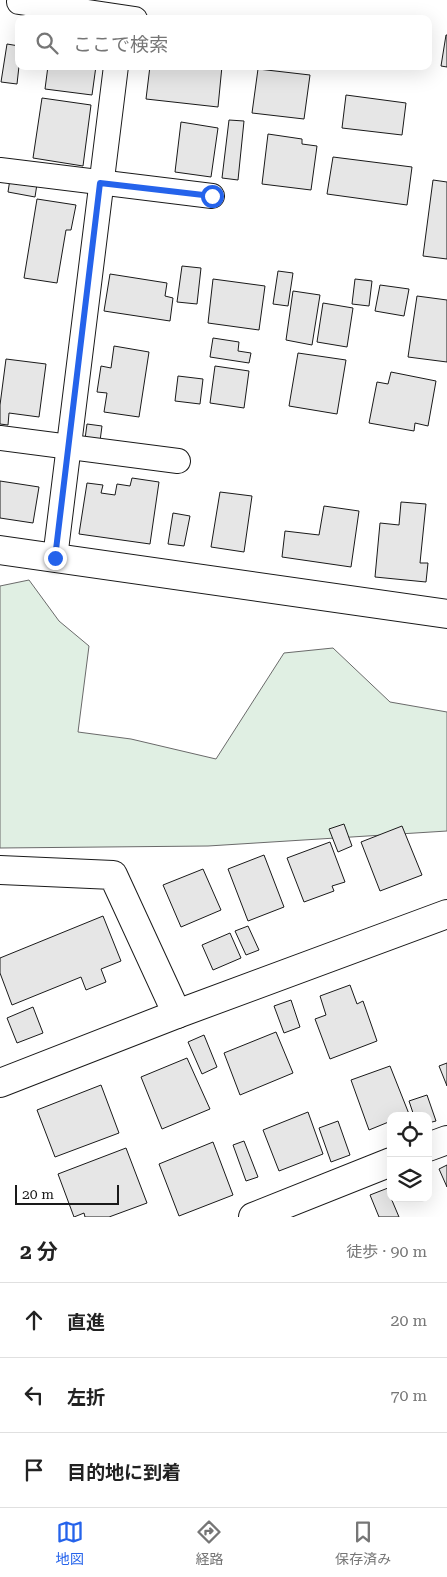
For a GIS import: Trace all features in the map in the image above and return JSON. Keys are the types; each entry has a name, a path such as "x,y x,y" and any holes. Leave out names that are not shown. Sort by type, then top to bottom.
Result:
{"street":[{"path":"19,2 127,14"},
{"path":"55,558 115,70"},
{"path":"0,170 212,196"},
{"path":"0,438 178,461"},
{"path":"0,550 447,614"},
{"path":"0,870 113,875 177,1014"},
{"path":"0,1083 177,1014 447,914"},
{"path":"432,1146 447,1140"},
{"path":"253,1217 387,1164"}],"green space":[{"path":"29,580 59,621 89,646 78,732 131,739 216,759 284,653 333,648 390,702 447,712 447,831 208,846 0,848 0,586"}],"building":[{"path":"447,35 447,67 441,66"},
{"path":"7,44 15,45 15,70 19,70 17,84 1,82"},
{"path":"47,70 95,70 92,95 45,89"},
{"path":"150,70 222,70 218,107 146,99"},
{"path":"258,70 310,75 304,119 252,113"},
{"path":"346,95 406,103 402,135 342,128"},
{"path":"42,98 91,105 83,166 33,158"},
{"path":"229,120 244,121 238,180 222,178"},
{"path":"181,122 218,128 211,177 175,172"},
{"path":"268,134 302,139 302,144 317,146 311,190 262,184"},
{"path":"333,157 412,167 407,205 327,194"},
{"path":"10,179 37,184 35,197 8,192"},
{"path":"433,180 447,182 447,259 423,256"},
{"path":"37,199 76,205 71,230 66,230 57,283 24,278"},
{"path":"182,266 201,268 197,304 177,302"},
{"path":"278,271 293,273 288,306 273,304"},
{"path":"110,274 167,283 165,296 173,298 170,321 104,311"},
{"path":"213,279 265,286 259,330 208,323"},
{"path":"355,279 372,281 369,306 352,304"},
{"path":"380,285 409,289 404,316 375,311"},
{"path":"293,291 320,295 312,345 286,340"},
{"path":"417,296 447,300 447,362 408,357"},
{"path":"323,303 353,308 347,347 317,342"},
{"path":"213,338 239,342 238,351 251,353 249,363 210,357"},
{"path":"114,346 149,352 139,417 104,412 107,393 97,392 101,366 111,368"},
{"path":"298,353 346,360 337,414 289,406"},
{"path":"6,359 46,364 39,417 9,413 8,425 0,424 0,405"},
{"path":"215,366 249,371 244,408 210,403"},
{"path":"391,372 436,381 428,426 415,423 414,431 369,423 377,382 388,384"},
{"path":"178,376 203,379 200,404 175,401"},
{"path":"87,424 102,426 100,441 85,439"},
{"path":"132,478 159,482 150,544 79,534 87,483 103,485 101,493 115,495 117,484 130,486"},
{"path":"0,481 39,487 33,523 0,518"},
{"path":"220,492 252,496 244,552 211,547"},
{"path":"401,502 426,504 420,563 428,563 426,582 375,577 380,523 399,525"},
{"path":"324,506 359,511 351,567 282,557 285,531 319,535"},
{"path":"173,513 190,516 184,546 168,544"},
{"path":"344,824 352,846 338,852 329,829"},
{"path":"402,826 422,875 380,891 361,842"},
{"path":"330,842 345,882 332,886 334,891 304,902 287,858"},
{"path":"264,855 284,907 248,921 228,869"},
{"path":"203,869 221,910 181,927 163,885"},
{"path":"103,916 121,961 101,969 106,982 86,990 81,977 12,1005 0,973 0,958"},
{"path":"248,926 259,950 246,955 235,931"},
{"path":"230,933 241,958 213,970 202,945"},
{"path":"350,985 357,1004 363,1001 377,1041 330,1059 315,1019 326,1015 320,996"},
{"path":"291,1000 300,1027 284,1033 274,1006"},
{"path":"33,1007 43,1033 17,1043 7,1018"},
{"path":"276,1032 293,1073 240,1095 224,1053"},
{"path":"204,1035 217,1067 202,1074 188,1042"},
{"path":"187,1058 210,1109 162,1129 141,1077"},
{"path":"447,1063 447,1086 439,1066"},
{"path":"390,1066 408,1112 387,1112 387,1123 369,1130 351,1080"},
{"path":"101,1085 119,1133 55,1157 37,1110"},
{"path":"427,1095 436,1121 432,1122 432,1112 413,1112 409,1101"},
{"path":"308,1112 323,1154 279,1171 263,1130"},
{"path":"338,1121 350,1155 331,1162 319,1128"},
{"path":"244,1141 258,1177 246,1181 233,1145"},
{"path":"213,1142 233,1195 179,1216 159,1164"},
{"path":"126,1148 147,1203 109,1217 85,1217 84,1213 74,1217 58,1174"},
{"path":"447,1165 447,1187 439,1169"},
{"path":"387,1188 387,1202 393,1202 399,1217 379,1217 370,1195"}],"route":[{"path":"55,558 100,183 212,196"}]}
